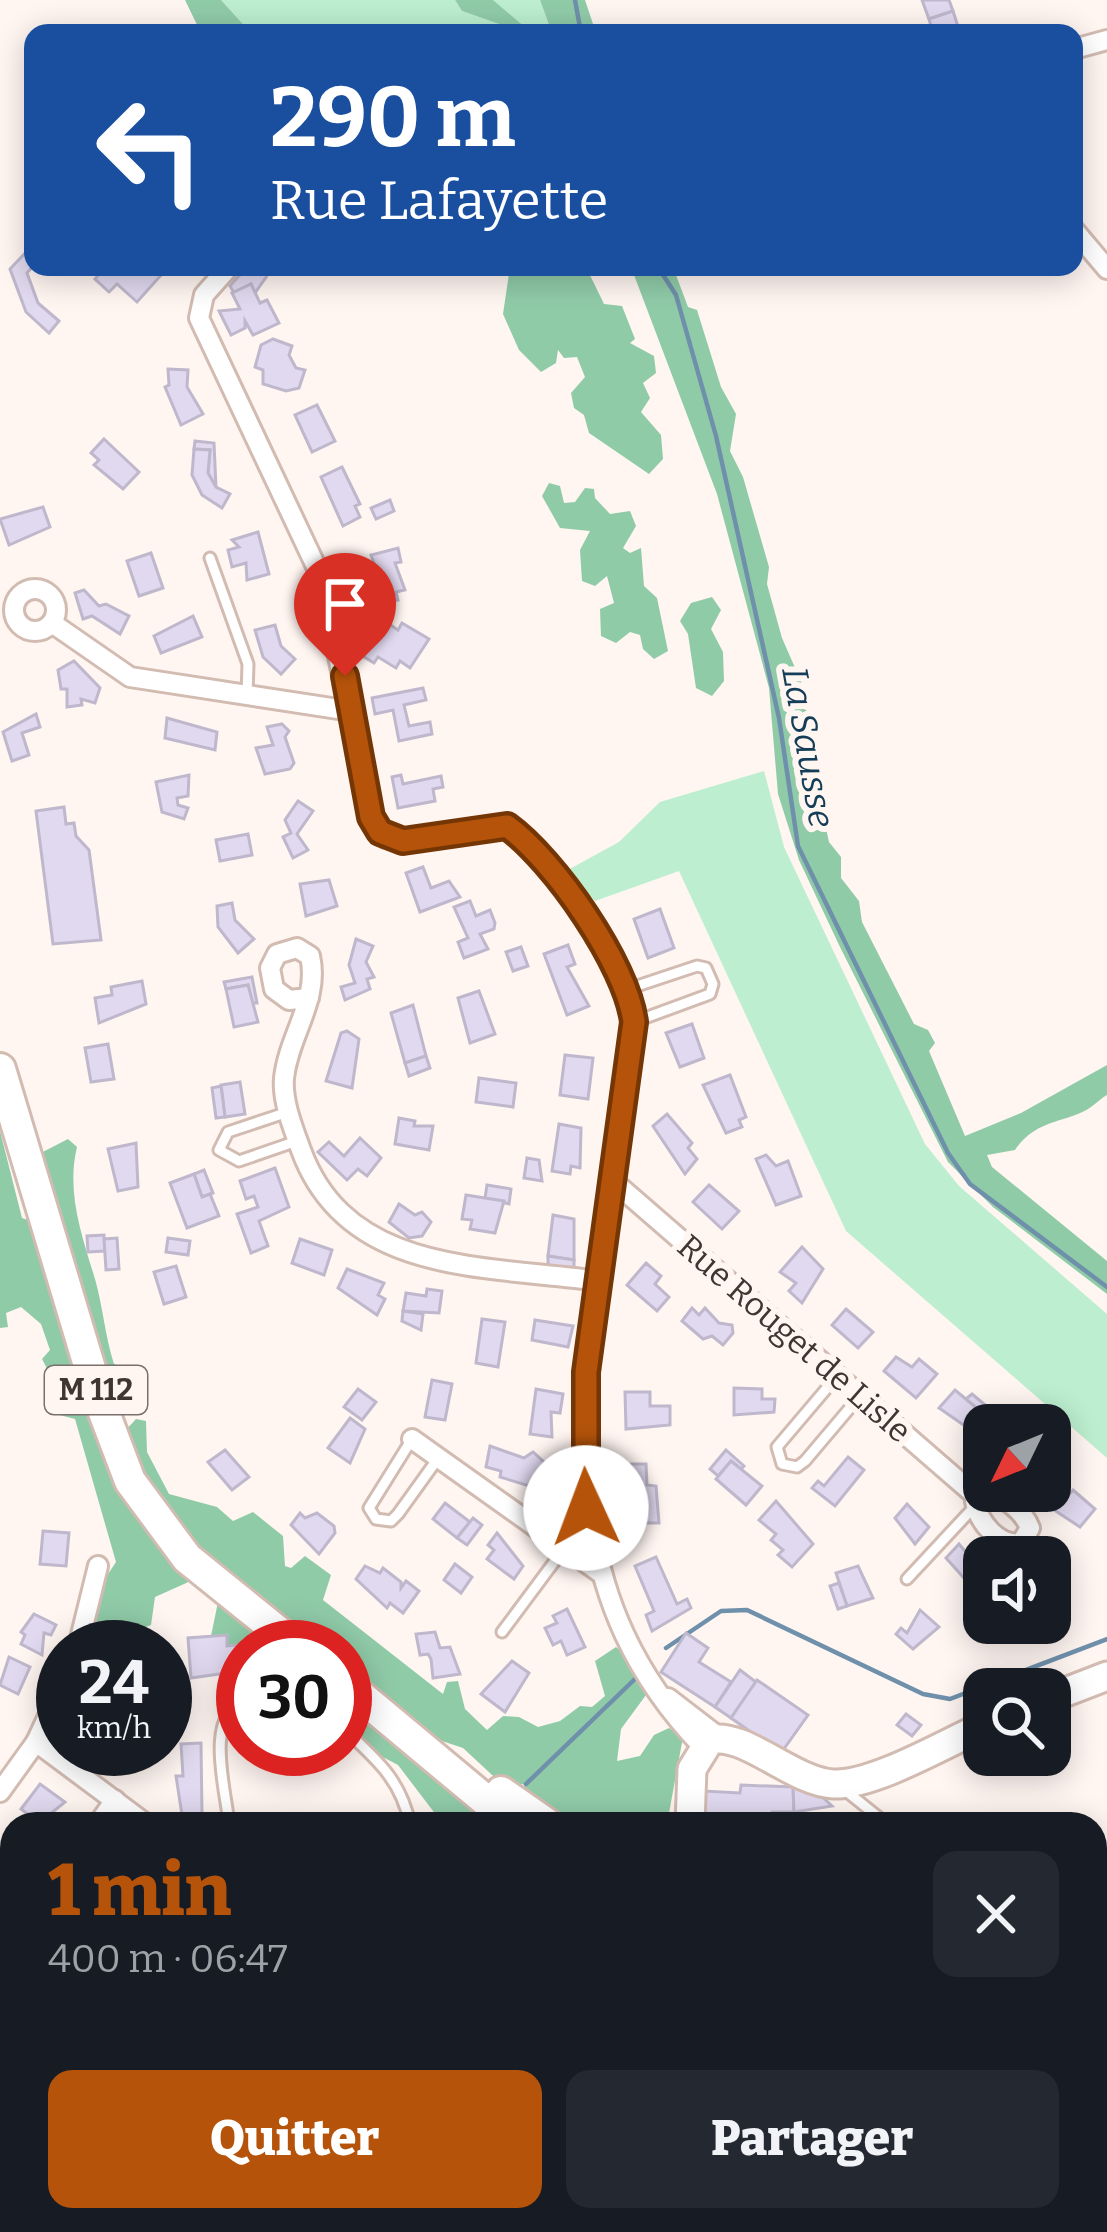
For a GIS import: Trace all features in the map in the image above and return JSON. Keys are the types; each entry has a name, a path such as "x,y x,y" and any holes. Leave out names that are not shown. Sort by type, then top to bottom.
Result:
{"main road":[{"name":"M 112","path":"0,1070 100,1402 130,1481 187,1558 264,1620"},
{"path":"372,1704 529,1812"},
{"path":"406,1730 500,1812"}],"street":[{"path":"1083,241 1107,269"},
{"path":"222,276 204,295 199,318 310,547 332,610 371,817 380,832 403,841 507,826 585,917 628,989 634,1022 586,1372 584,1435 586,1508 599,1571 638,1658 664,1695 711,1742 801,1776 837,1784 963,1734"},
{"path":"52,623 130,676 352,711"},
{"path":"309,998 284,1082 297,1141 326,1200 372,1240 412,1254 599,1281"},
{"name":"Rue Rouget de Lisle","path":"613,1180 963,1489"},
{"path":"412,1438 563,1550 599,1571"},
{"path":"85,1620 98,1566"},
{"path":"1071,1690 1107,1676"},
{"path":"0,1792 36,1742"},
{"path":"690,1812 692,1769 711,1742"},
{"path":"82,1776 130,1812"},
{"path":"106,1812 115,1800"}],"lane":[{"path":"210,558 248,664 247,695"},
{"path":"628,989 697,966 706,968 713,984 710,994 634,1022"},
{"path":"289,1112 228,1132 219,1150 238,1161 297,1141"},
{"path":"838,1375 781,1441 777,1455 782,1464 797,1466 806,1461 861,1396"},
{"path":"412,1438 372,1496 370,1508 376,1519 391,1521 439,1457"},
{"path":"907,1579 966,1512"},
{"path":"502,1632 563,1550"},
{"path":"372,1755 403,1792 407,1812"},
{"path":"225,1776 229,1812"},
{"path":"837,1784 872,1812"}],"green space":[{"path":"185,0 221,0 243,24 197,24"},
{"path":"221,0 455,0 462,11 499,24 243,24"},
{"path":"455,0 493,0 521,24 499,24 462,11"},
{"path":"493,0 540,0 549,24 520,24"},
{"path":"540,0 585,0 593,24 549,24"},
{"path":"509,276 590,276 604,304 622,306 635,339 630,343 654,356 656,373 643,383 650,398 641,412 661,435 663,459 649,474 589,433 571,393 585,377 577,357 564,358 558,350 556,363 541,372 519,350 503,314"},
{"path":"634,276 676,276 688,307 697,310 721,387 736,414 730,451 743,477 769,567 767,584 782,638 803,686 798,704 811,714 802,750 813,771 829,842 841,857 841,878 859,901 862,922 914,1024 928,1030 935,1043 929,1051 965,1136 1021,1113 1107,1065 1107,1095 1082,1112 1033,1132 1015,1150 987,1155 992,1167 1107,1261 1107,1294 993,1207 948,1162 840,947 799,860 778,794 769,688 717,494"},
{"path":"549,483 560,486 564,503 575,502 585,488 594,489 595,498 610,514 630,511 636,526 623,548 630,553 641,548 644,586 657,598 668,651 654,659 643,649 640,635 630,632 616,643 601,636 600,609 614,603 607,576 595,586 582,581 580,550 590,531 560,528 542,496"},
{"path":"712,597 721,610 711,629 723,652 724,681 712,696 696,688 688,634 680,621 691,603"},
{"path":"764,771 784,847 925,1144 959,1186 1107,1314 1107,1458 1071,1427 1071,1404 1045,1404 846,1231 679,871 595,901 566,871 619,842 660,802"},
{"path":"0,1131 22,1218 31,1221 31,1158 68,1139 77,1147 73,1181 77,1214 114,1364 143,1375 136,1401 98,1379 124,1432 136,1419 146,1421 147,1452 169,1494 217,1507 233,1521 253,1512 283,1536 285,1566 291,1568 305,1556 331,1575 323,1600 349,1620 216,1620 216,1636 211,1636 218,1602 193,1580 155,1597 152,1620 90,1620 94,1595 116,1562 75,1419 52,1413 61,1395 42,1359 50,1350 41,1324 21,1307 6,1313 8,1327 0,1328"},
{"path":"372,1638 443,1694 447,1682 458,1681 465,1709 487,1730 503,1716 519,1717 538,1727 560,1721 580,1706 592,1707 605,1696 595,1661 616,1647 631,1660 646,1695 621,1729 617,1761 640,1756 654,1735 669,1728 683,1737 669,1812 548,1812 523,1784 505,1787 463,1748 436,1739 420,1753 480,1812 434,1812 398,1765 372,1751"}],"building":[{"path":"922,0 949,0 953,11 929,19"},
{"path":"953,11 957,24 930,24 929,19"},
{"path":"24,254 24,276 28,276 38,303 59,321 49,333 26,312 10,269"},
{"path":"160,276 137,302 117,284 109,292 95,279"},
{"path":"239,276 267,276 255,293 251,284 234,293 230,286"},
{"path":"251,284 260,303 267,300 279,323 253,335 245,321 245,328 231,335 219,311 240,309 232,293"},
{"path":"273,339 292,346 289,355 296,368 305,370 299,388 286,391 263,384 263,370 255,367 261,345"},
{"path":"168,369 188,370 187,387 203,414 181,425 165,387 169,385"},
{"path":"317,405 335,441 312,452 295,415"},
{"path":"104,439 139,472 123,489 94,465 99,460 91,453"},
{"path":"195,441 214,443 216,487 208,473 210,450 194,449"},
{"path":"194,449 210,450 208,473 216,487 230,494 222,508 202,495 192,475"},
{"path":"342,467 360,504 355,506 360,517 343,526 321,477"},
{"path":"390,500 394,511 376,519 371,508"},
{"path":"43,507 50,527 9,545 0,519"},
{"path":"258,532 269,574 247,580 246,563 232,567 228,550 239,547 232,540"},
{"path":"398,548 401,562 395,563 405,590 396,592 398,600 374,605 371,590 378,588 380,580 371,555"},
{"path":"151,553 163,588 139,596 127,561"},
{"path":"84,590 99,606 106,604 129,616 120,634 92,616 83,619 75,593"},
{"path":"193,616 202,637 161,653 154,636"},
{"path":"402,623 429,639 410,668 400,661 396,668 378,657 374,663 361,655 358,641 368,626 382,636 389,624 398,630"},
{"path":"275,625 281,646 295,659 281,674 263,657 255,630"},
{"path":"74,661 100,688 95,703 81,699 82,705 67,707 67,689 61,689 58,670"},
{"path":"423,688 426,700 404,705 409,726 430,722 432,734 399,741 393,710 375,714 372,698"},
{"path":"36,714 40,727 22,733 29,755 12,761 3,732"},
{"path":"167,718 217,732 215,750 165,738"},
{"path":"282,724 289,731 285,737 294,763 290,769 265,774 256,748 273,745 267,727"},
{"path":"189,775 188,796 177,798 178,805 188,808 184,819 162,812 156,782"},
{"path":"401,775 403,784 441,776 443,787 433,789 435,801 398,808 392,777"},
{"path":"298,801 313,811 297,834 308,850 293,858 283,837 291,833 285,820"},
{"path":"64,807 66,824 74,823 76,836 89,850 101,940 53,944 36,811"},
{"path":"248,834 252,855 220,861 216,840"},
{"path":"423,867 431,888 449,881 460,897 420,912 406,873"},
{"path":"329,880 337,906 306,916 300,884"},
{"path":"470,901 476,916 490,910 495,923 494,929 480,934 488,949 464,958 458,942 468,938 454,907"},
{"path":"232,903 235,920 254,939 238,953 218,927 217,906"},
{"path":"660,909 674,948 648,958 634,919"},
{"path":"356,939 373,946 366,962 374,977 367,979 370,989 345,1000 341,987 355,983 349,965"},
{"path":"568,945 575,964 567,967 589,1006 567,1015 544,954"},
{"path":"521,947 528,966 513,971 506,952"},
{"path":"252,977 257,1003 252,1003 248,985 226,989 224,982"},
{"path":"142,981 146,1004 99,1023 95,998 112,995 111,987"},
{"path":"248,985 258,1022 234,1027 226,989"},
{"path":"479,991 495,1034 470,1043 458,998"},
{"path":"413,1005 426,1056 405,1063 391,1013"},
{"path":"692,1024 704,1058 680,1067 666,1033"},
{"path":"347,1031 359,1039 352,1088 326,1081 341,1033"},
{"path":"108,1044 114,1079 91,1082 85,1048"},
{"path":"565,1055 593,1058 588,1099 560,1095"},
{"path":"426,1056 430,1068 409,1076 405,1063"},
{"path":"730,1075 746,1117 739,1120 742,1127 726,1133 703,1085"},
{"path":"479,1078 516,1083 513,1107 476,1102"},
{"path":"240,1082 245,1114 225,1117 221,1085"},
{"path":"221,1086 225,1117 216,1118 212,1088"},
{"path":"667,1114 692,1143 688,1148 697,1159 685,1174 653,1126"},
{"path":"399,1118 415,1121 414,1126 433,1126 429,1150 395,1144"},
{"path":"559,1124 581,1128 580,1168 571,1166 570,1174 552,1171"},
{"path":"360,1138 381,1158 367,1176 358,1169 347,1180 318,1152 329,1142 344,1156"},
{"path":"136,1143 138,1187 118,1191 108,1149"},
{"path":"766,1155 776,1166 788,1161 801,1196 776,1205 756,1159"},
{"path":"527,1158 539,1160 542,1181 524,1178"},
{"path":"275,1168 289,1207 259,1221 268,1246 251,1253 237,1214 258,1207 254,1196 246,1199 240,1181"},
{"path":"204,1170 213,1193 202,1197 194,1174"},
{"path":"194,1174 202,1197 210,1194 219,1216 187,1228 170,1183"},
{"path":"487,1185 511,1189 509,1204 485,1198"},
{"path":"709,1185 739,1211 722,1229 693,1202"},
{"path":"466,1195 504,1201 495,1233 470,1229 472,1220 462,1219"},
{"path":"399,1204 415,1215 422,1212 431,1222 422,1236 409,1238 389,1222"},
{"path":"553,1215 574,1219 574,1260 548,1256"},
{"path":"104,1235 105,1251 88,1252 87,1236"},
{"path":"117,1238 119,1269 106,1270 104,1239"},
{"path":"168,1238 190,1241 188,1255 166,1252"},
{"path":"300,1239 332,1250 324,1275 292,1263"},
{"path":"802,1247 823,1269 802,1303 789,1291 796,1283 780,1272"},
{"path":"548,1256 574,1260 574,1271 548,1267"},
{"path":"646,1263 661,1276 655,1284 669,1297 657,1311 627,1285"},
{"path":"176,1266 186,1297 164,1304 154,1272"},
{"path":"347,1269 384,1283 378,1295 385,1299 377,1315 338,1288"},
{"path":"427,1289 442,1291 439,1313 403,1311 406,1293 426,1296"},
{"path":"692,1308 699,1315 705,1308 719,1323 732,1325 733,1333 723,1345 712,1336 703,1339 682,1321"},
{"path":"846,1309 873,1332 858,1348 832,1325"},
{"path":"403,1311 423,1314 421,1330 402,1321"},
{"path":"482,1319 505,1322 498,1367 476,1363"},
{"path":"535,1320 573,1326 568,1347 532,1340"},
{"path":"896,1357 912,1367 919,1359 937,1374 916,1398 884,1371"},
{"path":"432,1380 452,1384 445,1420 425,1417"},
{"path":"734,1388 762,1389 762,1399 775,1399 774,1412 734,1415"},
{"path":"358,1389 376,1402 362,1420 344,1407"},
{"path":"536,1389 563,1394 560,1413 551,1412 552,1437 530,1434"},
{"path":"955,1390 972,1404 963,1404 963,1425 939,1408"},
{"path":"625,1392 650,1392 650,1406 670,1406 670,1425 626,1429"},
{"path":"972,1394 984,1404 972,1404 966,1399"},
{"path":"350,1418 365,1429 350,1463 328,1448"},
{"path":"490,1446 524,1458 533,1452 557,1474 550,1485 536,1488 500,1477 501,1471 486,1467"},
{"path":"225,1450 249,1477 232,1490 208,1462"},
{"path":"726,1450 744,1466 741,1469 731,1461 718,1476 710,1469"},
{"path":"848,1457 864,1470 835,1506 812,1488 818,1481 824,1486"},
{"path":"731,1461 762,1486 746,1505 716,1479"},
{"path":"631,1464 646,1464 647,1485 656,1486 659,1523 643,1523 643,1512 625,1512 630,1503 625,1477 631,1477"},
{"path":"565,1491 566,1521 548,1521 546,1492"},
{"path":"1071,1492 1095,1509 1080,1527 1057,1512 1071,1512"},
{"path":"776,1501 813,1544 792,1567 778,1555 783,1550 771,1540 776,1534 759,1520"},
{"path":"445,1503 470,1522 457,1538 433,1519"},
{"path":"907,1504 929,1527 915,1544 895,1518"},
{"path":"300,1513 305,1518 317,1513 334,1526 335,1533 319,1554 291,1525"},
{"path":"473,1518 482,1525 467,1545 457,1538"},
{"path":"43,1531 69,1533 66,1566 40,1564"},
{"path":"497,1533 523,1566 514,1579 487,1559 494,1550 488,1545"},
{"path":"959,1544 963,1577 946,1558"},
{"path":"656,1557 677,1604 687,1599 691,1608 652,1631 646,1615 654,1611 635,1566"},
{"path":"455,1564 472,1577 461,1593 444,1580"},
{"path":"365,1566 380,1573 383,1568 401,1582 401,1588 406,1581 419,1591 403,1613 390,1603 387,1608 356,1579"},
{"path":"858,1566 873,1598 847,1606 836,1573"},
{"path":"839,1583 847,1606 838,1609 830,1586"},
{"path":"567,1609 585,1647 567,1655 561,1641 553,1645 545,1628 557,1623 553,1616"},
{"path":"920,1610 939,1627 913,1649 896,1634 901,1628 907,1633"},
{"path":"34,1614 46,1620 36,1620 36,1652 21,1644 25,1635 21,1632"},
{"path":"435,1632 440,1648 450,1647 460,1674 433,1678 431,1659 428,1654 420,1655 416,1634"},
{"path":"686,1633 708,1648 699,1662 731,1682 715,1707 661,1672"},
{"path":"216,1636 216,1674 192,1678 192,1638"},
{"path":"9,1657 30,1667 18,1694 0,1685"},
{"path":"512,1661 529,1673 505,1712 481,1694"},
{"path":"740,1670 756,1682 731,1718 715,1707"},
{"path":"757,1680 808,1715 781,1753 731,1718"},
{"path":"906,1714 921,1725 912,1736 897,1725"},
{"path":"192,1743 201,1743 202,1812 182,1812 176,1776 192,1776"},
{"path":"40,1784 65,1802 53,1812 21,1809"},
{"path":"741,1785 793,1787 794,1812 702,1812 703,1791 740,1793"},
{"path":"793,1787 817,1792 832,1806 794,1812"}],"waterway":[{"name":"La Sausse","path":"575,0 579,24"},
{"name":"La Sausse","path":"664,276 676,295 716,436 779,718 798,846 948,1153 970,1184 1107,1287"},
{"path":"666,1648 721,1611 747,1610 923,1694 950,1699 1107,1639"},
{"path":"526,1784 636,1678"}],"route":[{"path":"345,676 371,817 380,832 403,841 507,826 603,942 632,1001 634,1022 586,1372 586,1508"}]}
